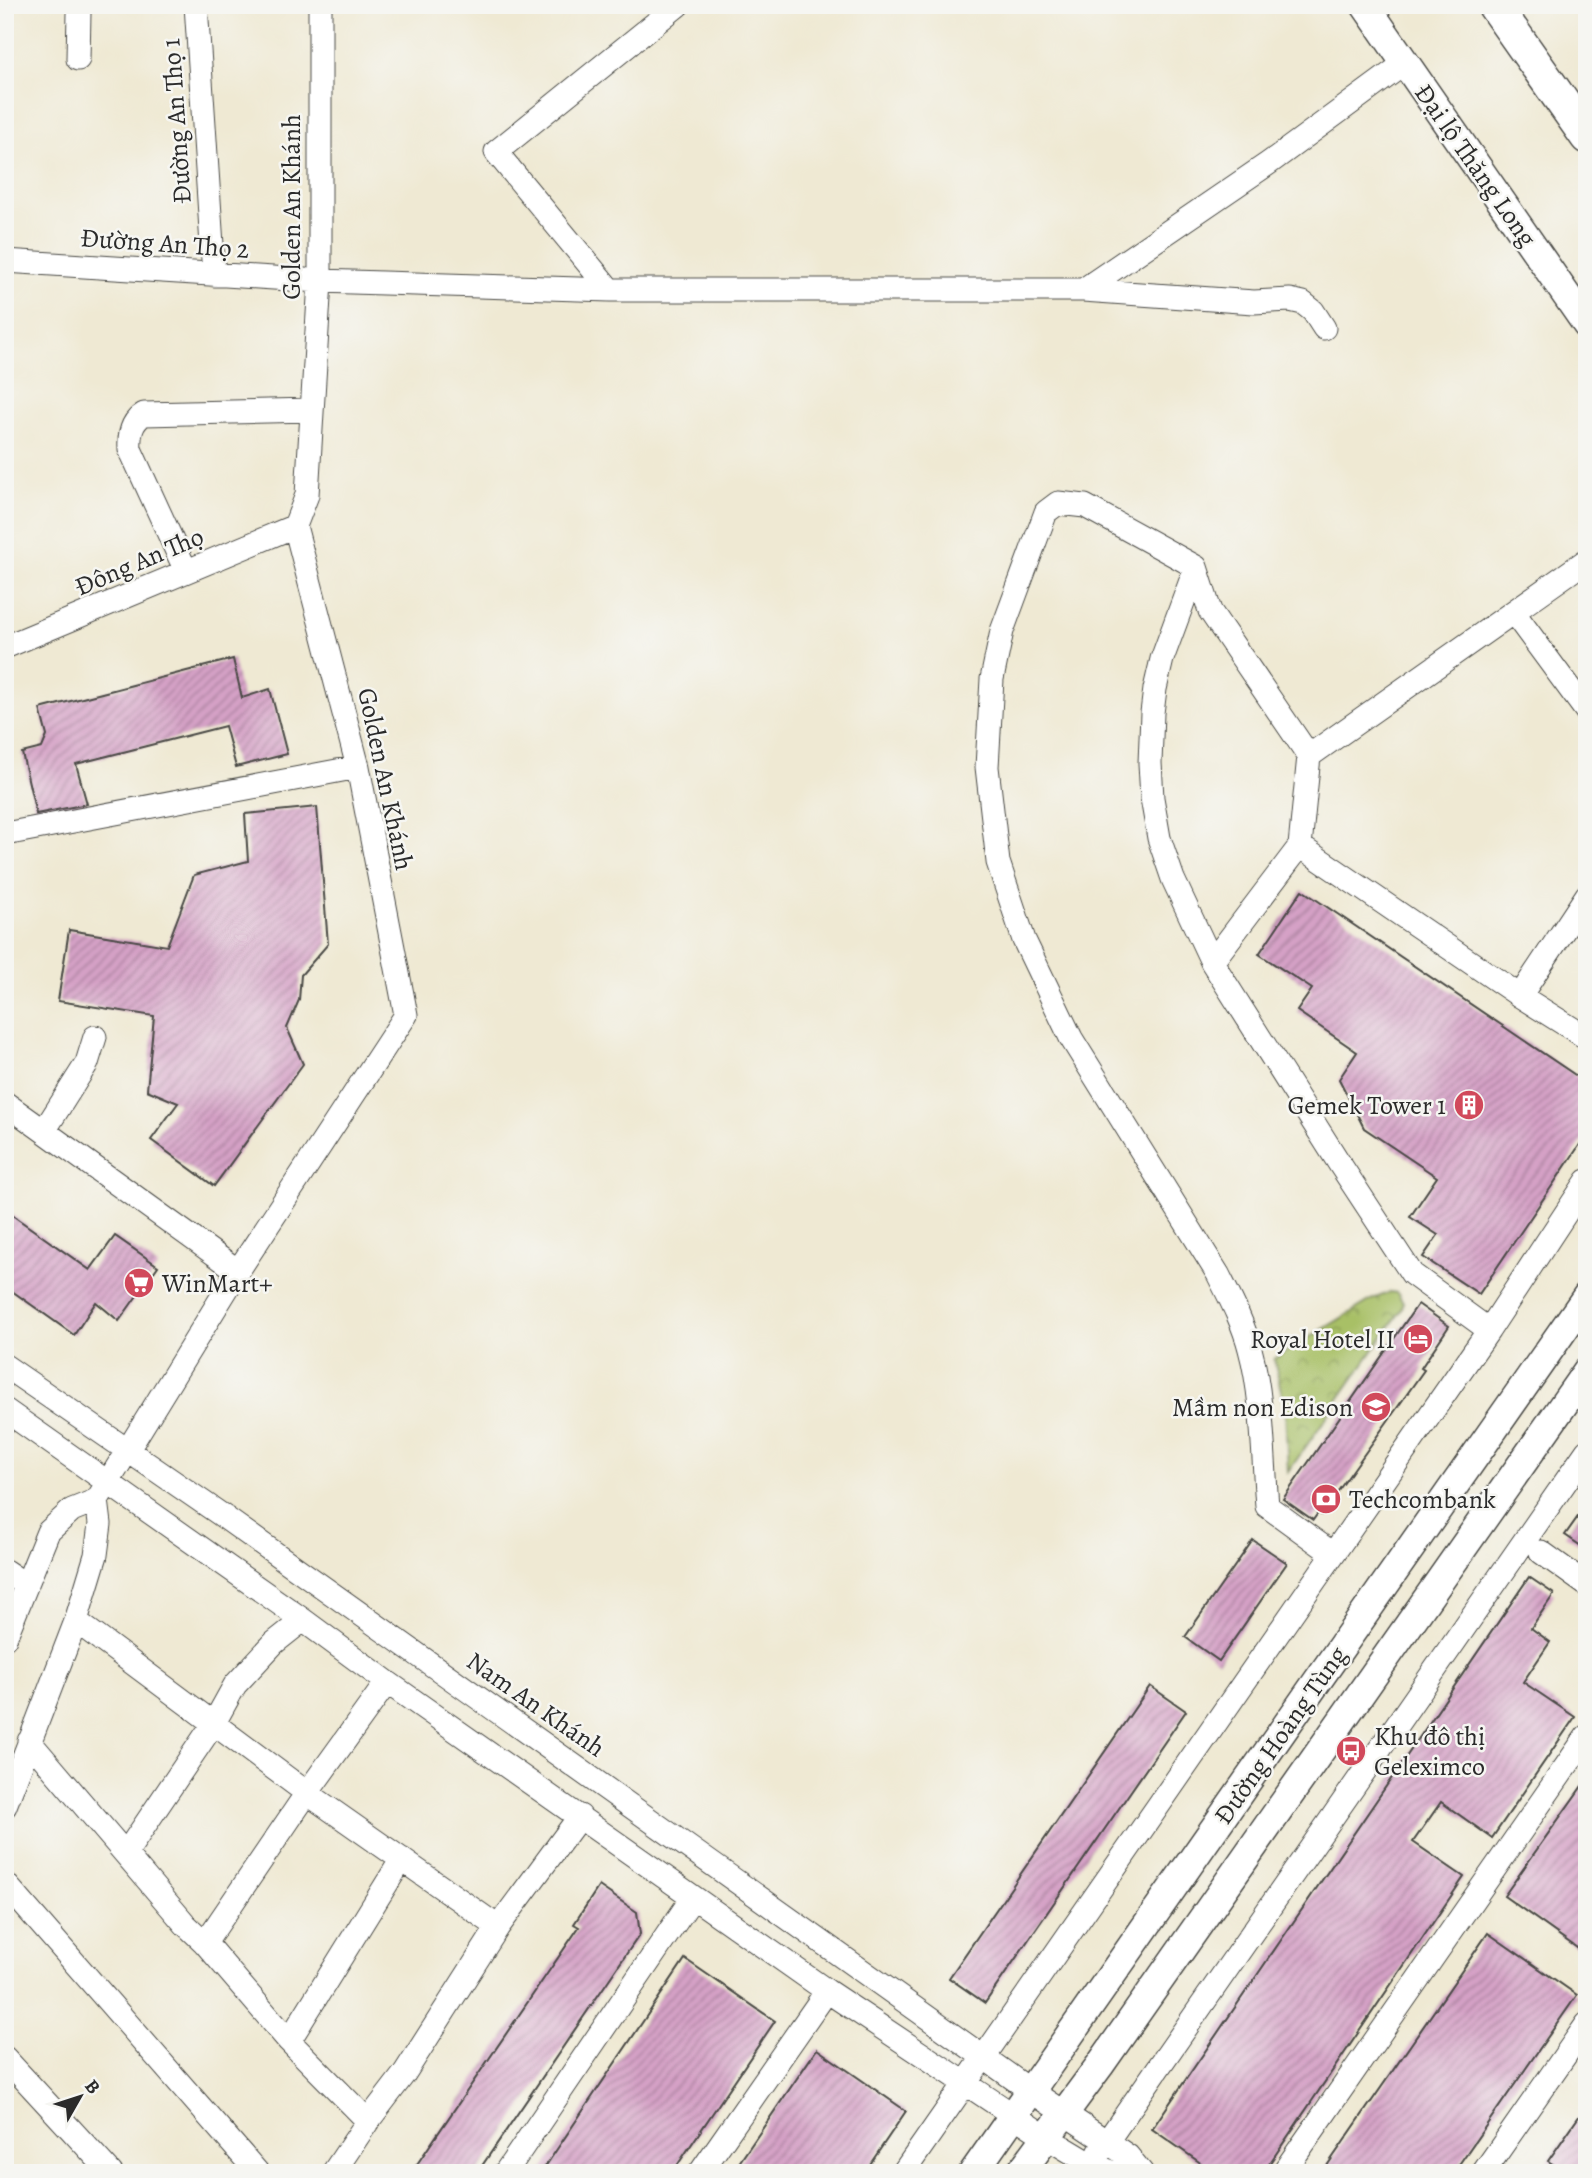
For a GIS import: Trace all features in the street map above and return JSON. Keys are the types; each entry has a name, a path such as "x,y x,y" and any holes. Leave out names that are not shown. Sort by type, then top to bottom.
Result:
{"highway":[{"path":"1494,5 1587,138"}],"main road":[{"name":"Đại lộ Thăng Long","path":"1365,5 1587,325"},
{"name":"Đường Hoàng Tùng","path":"973,2173 1587,1296"},
{"name":"Đường Hoàng Tùng","path":"1020,2173 1100,2065 1587,1371"}],"street":[{"path":"78,5 78,59"},
{"name":"Đường An Thọ 1","path":"196,5 214,275"},
{"name":"Golden An Khánh","path":"102,1491 238,1271 406,1015 358,767 295,526 307,495 320,281 320,5"},
{"path":"610,290 496,152 678,5"},
{"path":"1083,290 1269,163 1405,63"},
{"name":"Đường An Thọ 2","path":"5,261 320,281 610,290 1083,290 1254,302 1290,300 1303,303 1313,311 1324,328"},
{"path":"186,571 131,449 129,439 136,419 144,414 312,410"},
{"path":"1212,962 1300,846 1309,756 1210,611 1196,567 1085,506 1058,503 1046,512 1021,576 1003,631 992,679 987,767 996,851 1009,900 1024,940 1071,1038 1218,1274 1238,1313 1250,1350 1257,1391 1267,1506 1333,1554"},
{"name":"Đông An Thọ","path":"5,647 295,526"},
{"path":"1309,756 1587,560"},
{"path":"1196,567 1162,659 1155,689 1150,775 1152,798 1159,838 1173,879 1212,962 1412,1274 1489,1330"},
{"path":"1514,612 1587,712"},
{"path":"5,834 358,767"},
{"path":"1300,846 1520,996 1587,1038"},
{"path":"1520,996 1587,895"},
{"path":"44,1131 87,1063 95,1037"},
{"path":"5,1103 238,1271"},
{"path":"903,2173 1489,1330 1587,1181"},
{"name":"Nam An Khánh","path":"5,1366 265,1546 1031,2091 1128,2155 1142,2173"},
{"path":"5,1410 102,1491 303,1620 827,1991 1046,2137 1088,2169 1114,2173"},
{"path":"1088,2169 1587,1451"},
{"path":"5,1638 48,1532 72,1510 102,1491"},
{"path":"5,1805 76,1621 96,1555 102,1491"},
{"path":"1541,1552 1587,1586"},
{"path":"5,1571 26,1585"},
{"path":"126,1853 214,1723 235,1685 274,1643 303,1620"},
{"path":"76,1621 307,1793 498,1927"},
{"path":"205,1943 307,1793 387,1682"},
{"path":"1283,2173 1587,1736"},
{"path":"29,1741 289,2041 368,2121"},
{"path":"333,2173 404,2074 498,1927 580,1816"},
{"path":"289,2041 401,1859"},
{"path":"5,1883 258,2173"},
{"path":"505,2173 693,1897"},
{"path":"752,1938 774,1908"},
{"path":"701,2173 827,1991"},
{"path":"1483,2173 1587,2024"},
{"path":"5,2058 111,2173"}],"green space":[{"path":"1391,1292 1397,1293 1403,1303 1402,1309 1288,1472 1285,1409 1274,1359 1373,1299"}],"building":[{"path":"233,659 242,698 270,689 287,754 236,767 225,726 76,764 87,804 36,814 22,753 42,748 47,736 40,709"},
{"path":"317,807 328,944 301,975 299,1000 287,1028 303,1064 214,1186 151,1140 178,1103 147,1090 154,1016 58,1001 69,930 167,946 194,875 248,861 245,814"},
{"name":"Gemek Tower 1","path":"1302,890 1587,1083 1587,1134 1479,1294 1423,1257 1438,1235 1410,1217 1437,1177 1364,1128 1339,1079 1357,1052 1297,1011 1312,989 1259,954"},
{"path":"5,1210 90,1270 115,1236 158,1266 119,1321 96,1302 74,1335 5,1286"},
{"path":"1418,1304 1449,1326 1421,1368 1424,1370 1321,1515 1318,1513 1313,1520 1283,1499"},
{"path":"1587,1504 1587,1550 1565,1535"},
{"path":"1253,1540 1287,1563 1219,1661 1185,1637"},
{"path":"1529,1577 1554,1594 1531,1628 1550,1642 1523,1682 1575,1717 1492,1838 1441,1802 1413,1842 1464,1877 1263,2173 1215,2173 1152,2129"},
{"path":"1150,1686 1186,1711 985,2003 949,1978"},
{"path":"1587,1779 1587,1955 1504,1896"},
{"path":"599,1886 637,1912 640,1934 477,2173 411,2173 579,1927 574,1924"},
{"path":"1488,1933 1577,1995 1453,2173 1322,2173"},
{"path":"685,1959 775,2021 672,2173 541,2173"},
{"path":"817,2049 906,2111 864,2173 732,2173"},
{"path":"1587,2105 1587,2173 1548,2173 1554,2165 1548,2161"}],"place":[{"name":"Gemek Tower 1","path":"1469,1105"},
{"name":"WinMart+","path":"139,1283"},
{"name":"Royal Hotel II","path":"1418,1339"},
{"name":"Mầm non Edison","path":"1376,1407"},
{"name":"Techcombank","path":"1326,1499"},
{"name":"Khu đô thị Geleximco","path":"1351,1751"}]}
